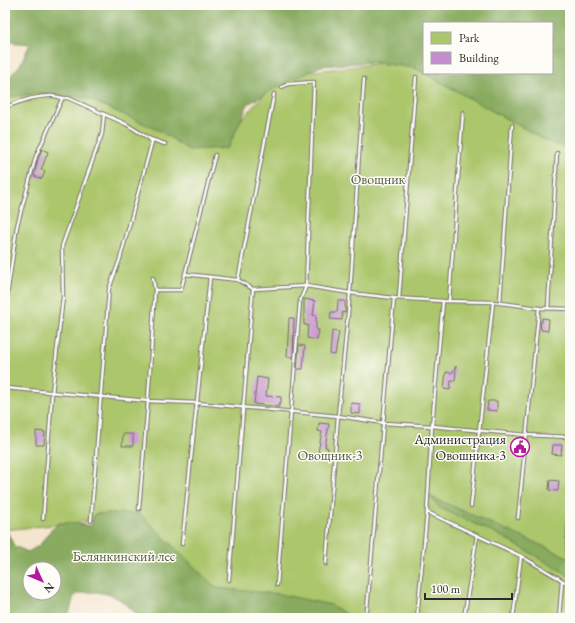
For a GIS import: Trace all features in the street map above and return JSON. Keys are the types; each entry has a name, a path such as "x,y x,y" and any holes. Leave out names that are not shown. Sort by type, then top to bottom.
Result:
{"lane":[{"path":"400,298 416,77"},
{"path":"326,564 350,293 364,80"},
{"path":"277,585 300,301 306,286 314,82 288,84 282,87"},
{"path":"238,280 274,94"},
{"path":"5,107 29,99 47,96 54,96 62,99 68,98 126,124 150,139 165,144"},
{"path":"5,310 17,226 34,163 62,99"},
{"path":"449,301 463,112"},
{"path":"43,519 52,393 63,297 62,246 102,134 104,114"},
{"path":"500,303 512,125"},
{"path":"91,520 109,289 120,260 152,142 150,139"},
{"path":"548,308 556,153"},
{"path":"155,290 181,290 215,156"},
{"path":"185,274 238,280 253,289 306,286 394,298 493,302 539,308 570,309"},
{"path":"182,544 210,277"},
{"path":"139,509 155,290 153,278"},
{"path":"229,580 253,289"},
{"path":"367,610 394,298"},
{"path":"417,618 427,512 432,426 443,301"},
{"path":"471,506 493,302"},
{"path":"518,518 539,308"},
{"path":"5,388 148,401 197,403 291,411 384,423 526,435 570,437"},
{"path":"570,499 567,547 568,554 570,554"},
{"path":"427,512 521,556 570,585"},
{"path":"464,618 477,535"},
{"path":"513,618 521,556"},
{"path":"559,618 562,581"}],"green space":[{"path":"5,5 570,5 570,148 550,143 426,74 553,74 553,22 423,22 423,72 415,68 371,62 321,66 276,88 248,104 228,148 189,150 160,131 87,98 42,93 5,98 5,82 20,65 30,44 9,42 5,44"},
{"name":"Овощник-3","path":"423,58 423,74 426,74 570,134 570,618 309,618 201,592 128,517 5,530 5,79 105,98 220,143 282,75"},
{"path":"429,496 570,558 570,578 565,573 501,536 440,508"},
{"name":"Белянкинский лес","path":"139,513 216,588 279,594 331,605 353,618 141,618 119,599 103,593 90,592 74,596 68,618 5,618 5,527 14,546 28,552 40,545 49,532 59,523 72,523 91,526 94,514"}],"building":[{"path":"42,149 48,152 41,170 45,171 42,179 34,176"},
{"path":"304,299 315,301 313,315 316,316 316,330 319,330 317,340 307,338 308,325 304,325"},
{"path":"338,301 345,301 345,313 342,312 342,320 330,319 331,312 337,312"},
{"path":"289,318 294,318 293,357 287,357"},
{"path":"542,318 549,319 548,331 541,330 540,322 542,322"},
{"path":"332,331 339,332 335,355 330,354"},
{"path":"299,345 305,346 303,369 297,369"},
{"path":"456,366 455,381 451,381 450,390 444,389 446,372 452,373"},
{"path":"257,377 268,379 266,396 281,397 279,407 254,404"},
{"path":"488,401 497,401 497,411 487,410"},
{"path":"351,403 360,404 360,414 351,413"},
{"path":"319,423 329,424 325,447 328,448 327,453 318,452 322,432 318,431"},
{"path":"36,431 45,432 44,445 36,445"},
{"path":"123,434 133,434 133,446 122,446"},
{"path":"553,445 562,445 561,455 552,454"},
{"path":"550,480 559,481 558,491 549,490"}],"place":[{"name":"Администрация Овошника-3","path":"520,447"}],"park label":[{"name":"Овощник","path":"378,179"}]}
